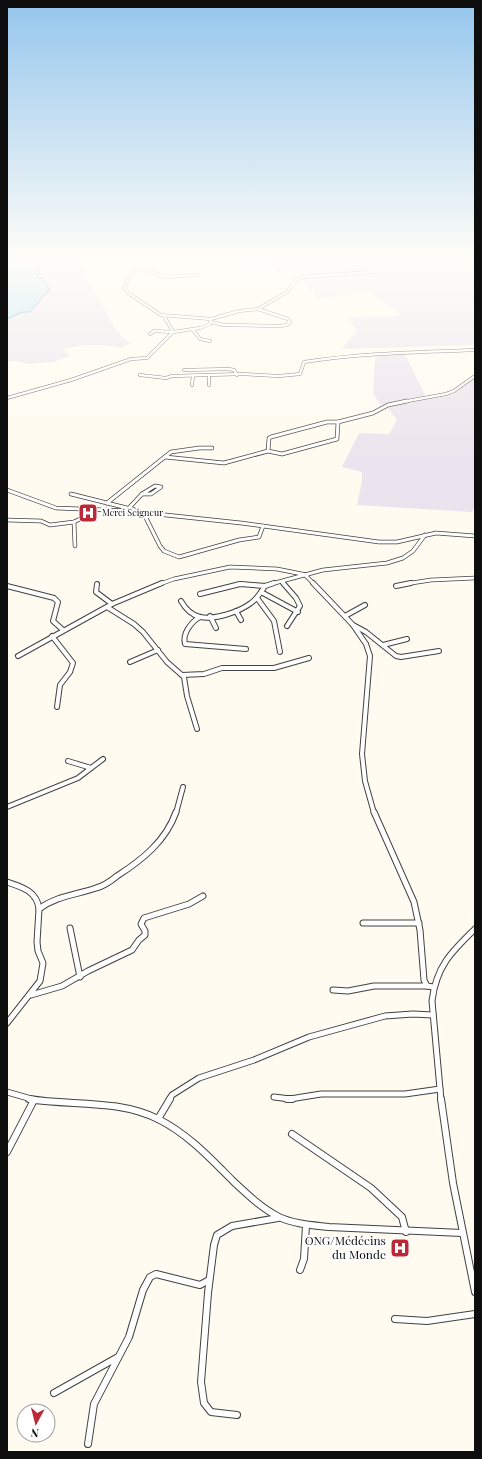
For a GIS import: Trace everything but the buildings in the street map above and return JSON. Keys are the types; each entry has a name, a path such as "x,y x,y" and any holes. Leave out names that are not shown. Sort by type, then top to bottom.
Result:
{"street":[{"path":"170,325 172,332"},
{"path":"150,334 154,331 172,332 193,330 207,325"},
{"path":"229,325 286,325"},
{"path":"193,330 200,339 210,341"},
{"path":"7,398 71,380 131,359 147,358 172,332"},
{"path":"140,375 166,378 172,376 209,375 296,375 301,373 304,362 328,358 372,354 475,350"},
{"path":"184,370 229,369 234,370 237,375"},
{"path":"208,385 209,375"},
{"path":"192,385 193,376"},
{"path":"268,451 269,438 271,437 327,422 338,422 373,413 388,404 450,392 475,376"},
{"path":"166,457 224,463 268,451 282,454 337,439 338,422"},
{"path":"107,503 173,452 199,448 212,448"},
{"path":"128,509 142,494 155,486 161,487 151,494 142,494"},
{"path":"7,490 48,506 90,510 137,511"},
{"path":"71,494 143,512 263,526 379,542 397,542 436,533 475,536"},
{"path":"7,520 41,521 50,525 74,522 86,516 90,510"},
{"path":"143,512 160,546 164,551 179,557 239,540 259,537 263,526"},
{"path":"74,522 75,546"},
{"path":"200,594 240,584 265,586 332,569 387,563 403,558 413,551 425,535"},
{"path":"18,656 112,604 167,581 230,567 277,568 306,575 353,625 369,650 369,674 361,741 364,780 386,840 409,890 419,923 424,980 430,986"},
{"path":"396,586 431,580 475,578"},
{"path":"282,582 299,602 300,608 287,626"},
{"path":"97,584 96,592 112,604"},
{"path":"246,649 185,644 184,642 186,632 195,620 200,617 236,611 250,604 265,586"},
{"path":"7,592 9,587 54,598 58,602 53,621 63,630"},
{"path":"261,592 298,612"},
{"path":"256,598 274,621 280,652"},
{"path":"181,601 185,609 200,617"},
{"path":"345,616 365,605"},
{"path":"107,607 134,624 143,632 167,662 185,678 187,696 197,729"},
{"path":"236,611 241,620"},
{"path":"210,616 216,628"},
{"path":"353,625 398,657 439,651"},
{"path":"52,636 73,663 71,670 60,685 60,697 57,707"},
{"path":"383,645 407,639"},
{"path":"130,662 158,650"},
{"path":"182,675 204,674 222,668 274,668 309,658"},
{"path":"7,807 78,778 103,759"},
{"path":"68,761 91,768"},
{"path":"39,909 49,902 98,888 141,862 157,845 171,825 180,804 184,787"},
{"path":"7,882 29,891 36,896 39,903 37,942 38,951 43,963 40,981 31,995 7,1023"},
{"path":"31,995 62,986 80,977 88,970 132,950 139,940 146,936 141,924 144,918 189,904 203,896"},
{"path":"363,923 419,923"},
{"path":"70,928 80,977"},
{"path":"475,929 446,958 430,986 444,1120 462,1234 475,1292"},
{"path":"333,990 348,991 374,986 430,986"},
{"path":"158,1119 172,1095 199,1078 254,1060 309,1037 385,1016 412,1014 433,1015"},
{"path":"274,1097 290,1099 321,1094 406,1094 440,1089"},
{"path":"7,1092 34,1100 109,1106 142,1113 158,1119 186,1137 251,1198 279,1218 306,1225 406,1232 462,1234"},
{"path":"7,1152 34,1100"},
{"path":"292,1134 371,1188 402,1217 406,1232"},
{"path":"237,1415 211,1412 204,1404 201,1382 214,1244 217,1235 232,1226 279,1218"},
{"path":"300,1270 304,1259 306,1225"},
{"path":"88,1444 94,1404 129,1337 143,1290 152,1275 164,1276 200,1285 210,1280"},
{"path":"395,1319 427,1321 475,1314"},
{"path":"54,1393 118,1356"}],"shaded area":[{"path":"7,325 113,325 125,340 131,343 121,348 105,345 83,345 63,349 70,356 54,362 29,364 15,361 7,362"},
{"path":"354,325 475,325 475,345 342,349 357,330"},
{"path":"405,354 427,399 453,395 475,378 475,506 472,512 357,505 362,481 362,472 342,467 359,433 389,434 397,420 386,406 381,405 373,394 375,355"}],"place":[{"name":"Merci Seigneur","path":"88,513"},
{"name":"ONG/Médécins du Monde","path":"400,1248"}]}
